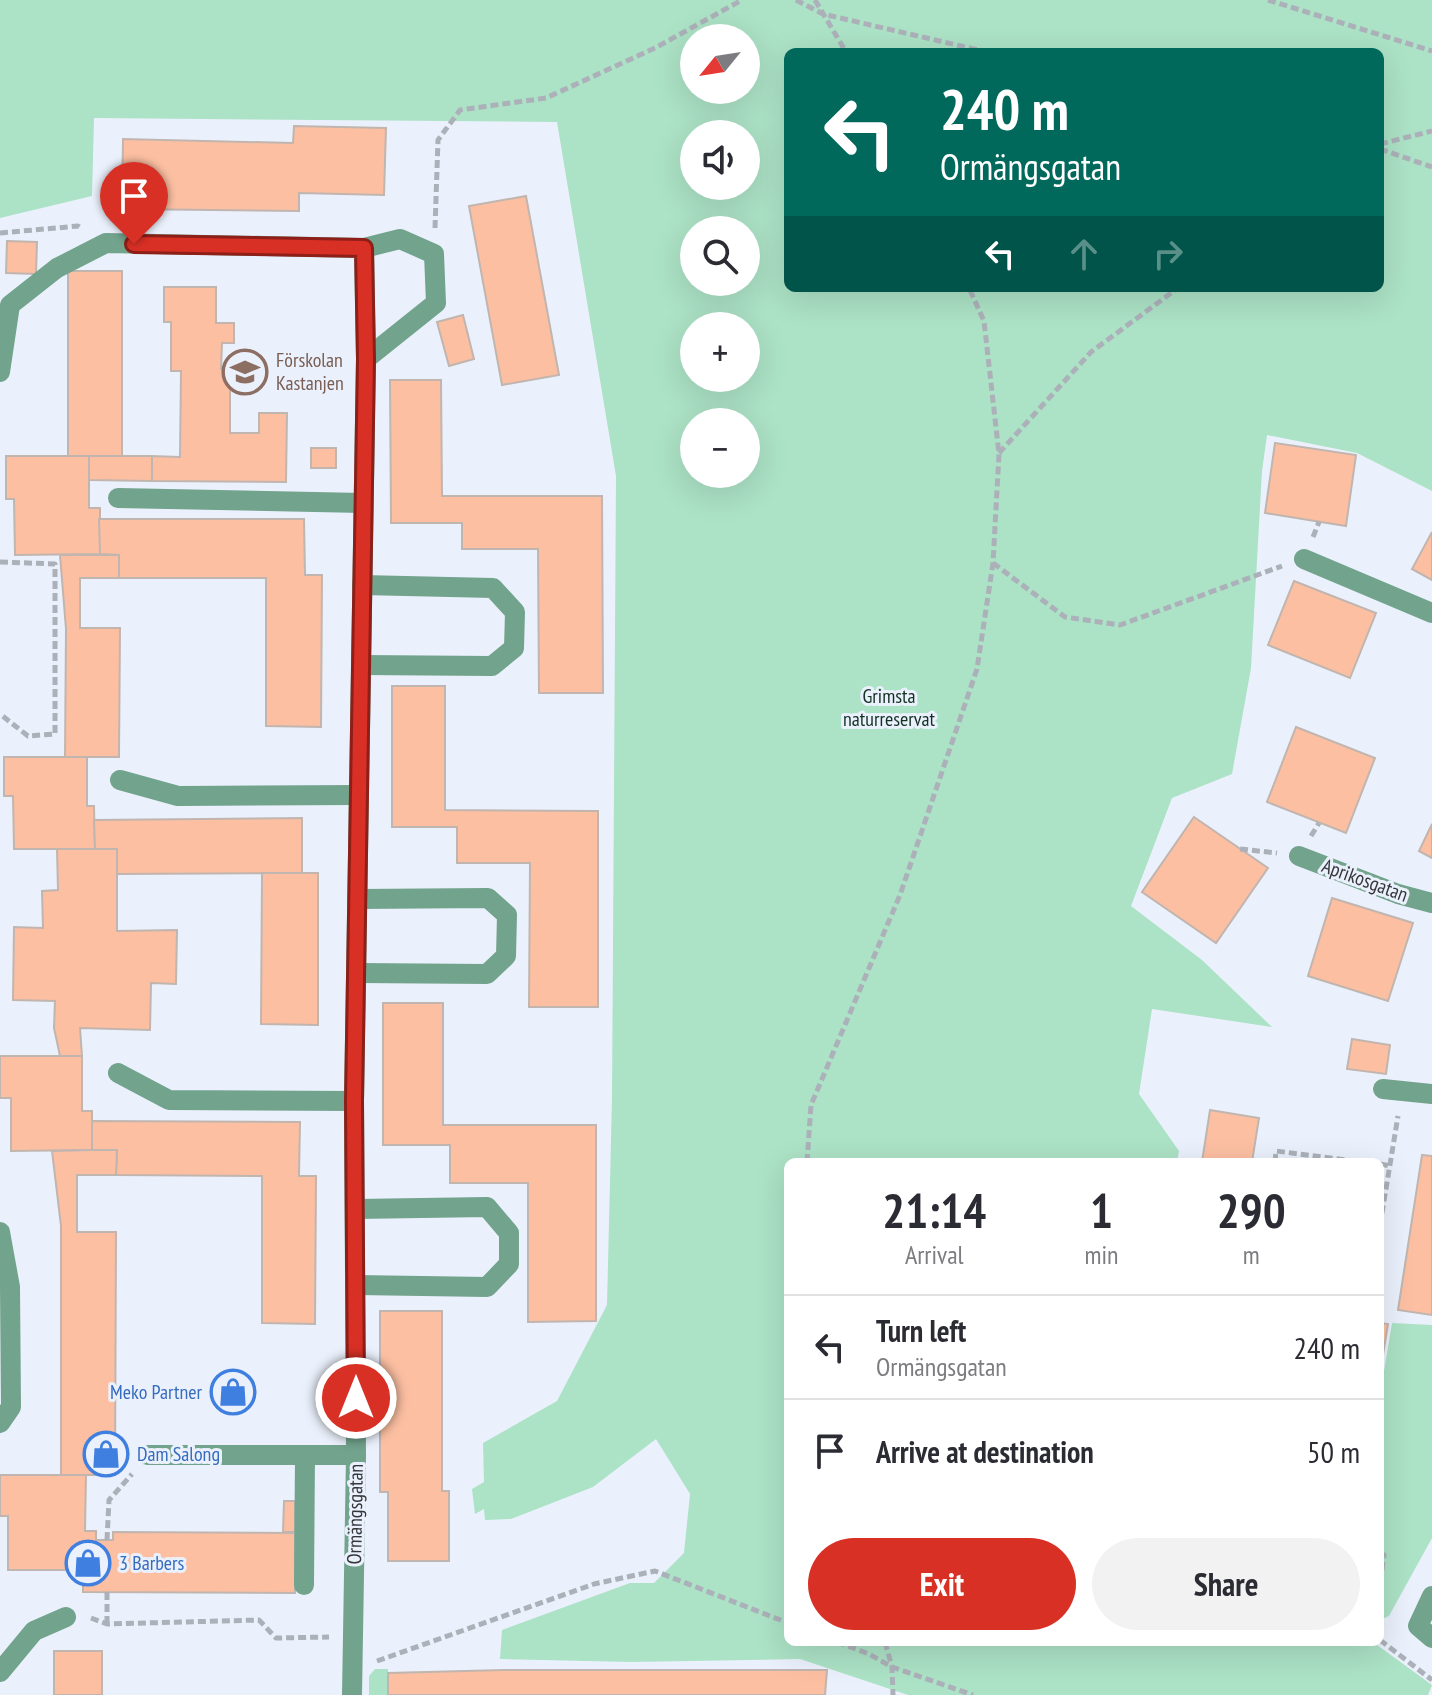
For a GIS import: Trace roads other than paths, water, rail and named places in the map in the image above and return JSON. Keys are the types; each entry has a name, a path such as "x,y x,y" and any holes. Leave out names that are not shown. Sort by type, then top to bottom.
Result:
{"street":[{"path":"0,372 10,305 57,268 106,243 364,248 400,239 434,254 436,303 366,359"},
{"name":"Ormängsgatan","path":"352,1695 356,1455 354,1101 366,359 364,248"},
{"path":"118,498 363,503"},
{"path":"1304,559 1432,613"},
{"path":"361,665 492,666 514,648 515,624 515,612 493,588 362,585"},
{"path":"120,780 178,796 359,795"},
{"name":"Aprikosgatan","path":"1299,856 1398,894 1432,903"},
{"path":"357,973 487,974 506,956 507,915 488,898 358,899"},
{"path":"118,1073 169,1100 354,1101"},
{"path":"1392,1090 1432,1094"},
{"path":"356,1209 487,1207 509,1233 509,1264 487,1287 356,1285"},
{"path":"0,1232 10,1287 11,1407 0,1423"},
{"path":"147,1455 356,1455"},
{"path":"304,1585 305,1455"},
{"path":"1432,1596 1418,1626 1432,1638"},
{"path":"0,1672 34,1631 74,1616"}],"place":[{"name":"Förskolan Kastanjen","path":"245,372"},
{"name":"Meko Partner","path":"233,1392"},
{"name":"Dam Salong","path":"106,1454"},
{"name":"3 Barbers","path":"88,1563"}],"park label":[{"name":"Grimsta naturreservat","path":"889,708"}]}
